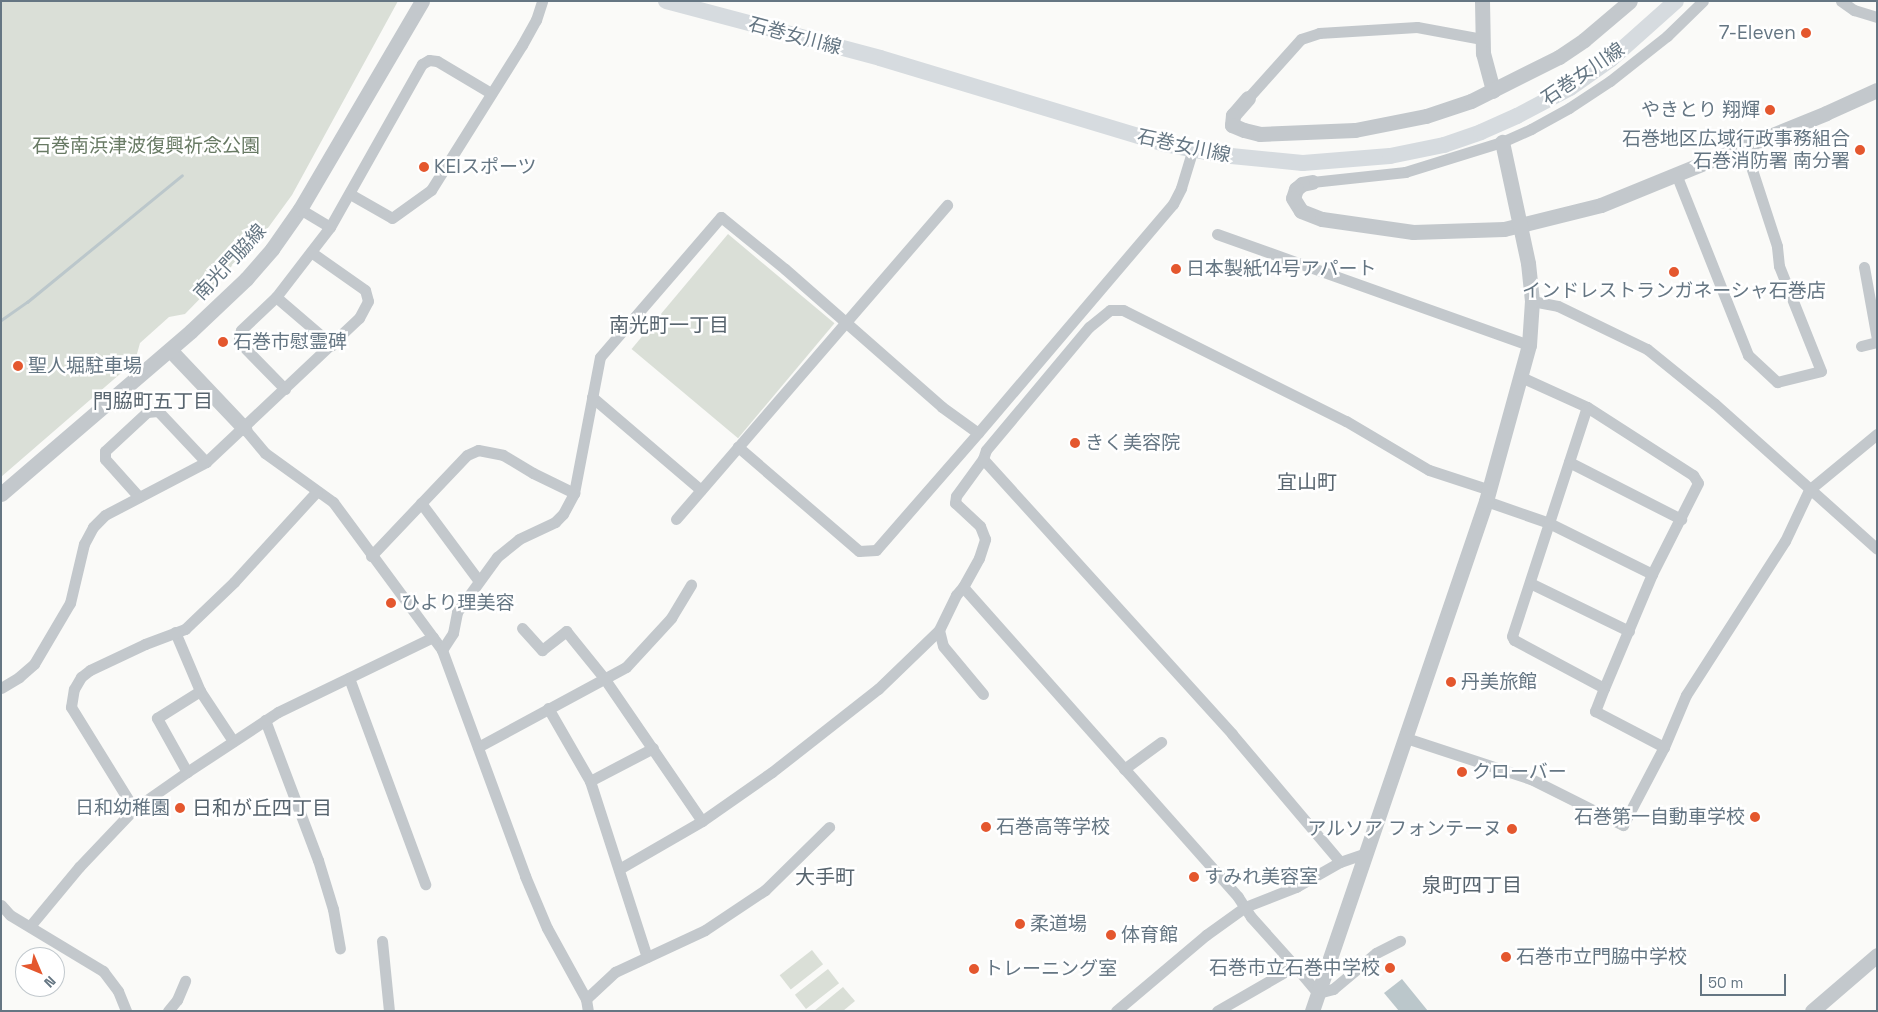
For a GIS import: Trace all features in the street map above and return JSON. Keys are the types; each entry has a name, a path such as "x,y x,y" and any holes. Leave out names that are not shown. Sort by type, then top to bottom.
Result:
{"main road":[{"name":"石巻女川線","path":"666,1 880,58 1120,132 1192,151 1304,163 1390,156 1444,145 1518,116 1570,88 1611,59 1676,1"}],"street":[{"name":"南光門脇線","path":"1,494 170,350 246,279 272,249 300,208 422,1"},
{"path":"350,194 392,218 431,190 536,20 542,1"},
{"path":"1482,1 1482,39 1487,75 1493,91"},
{"path":"1482,39 1417,27 1320,33 1301,39 1233,115 1232,124 1238,128 1260,134 1298,134 1355,130 1389,125 1426,116 1493,91 1559,57 1584,40 1630,1"},
{"path":"1703,1 1667,36 1610,81 1569,108 1502,142 1405,172 1302,184 1296,189 1293,198 1300,211 1322,219 1413,232 1494,230 1522,225 1601,205 1826,113 1877,90"},
{"path":"1841,1 1854,10 1877,17"},
{"path":"285,389 241,344 239,337 242,330 276,297 330,227 422,64 429,60 436,61 491,93"},
{"path":"1312,1011 1487,495 1529,345 1532,301 1522,225 1502,142"},
{"path":"1676,174 1748,355 1777,382 1822,371 1779,266 1777,246 1744,146"},
{"path":"738,447 859,550 876,550 1078,317 1173,204 1181,188 1192,151"},
{"path":"676,519 946,205"},
{"path":"300,208 330,227"},
{"path":"442,650 453,633 456,612 497,557 519,539 555,522 574,493 600,357 721,217 942,406 978,433"},
{"path":"1217,234 1529,345"},
{"path":"1,688 19,677 34,664 70,603 76,586 84,544 93,527 105,515 206,462 359,318 368,301 364,290 311,252"},
{"path":"1861,346 1877,340 1864,267"},
{"path":"276,297 332,345"},
{"path":"1532,301 1558,306 1648,349 1715,404 1877,549"},
{"path":"619,869 702,821 772,772 878,689 939,630 956,595 964,587 979,558 986,539 980,526 955,502 956,496 983,459 986,450 1089,326 1110,310 1123,310 1346,421 1430,470 1548,523 1652,574"},
{"path":"1078,317 1089,326"},
{"path":"170,350 244,428 264,453 317,491 340,512 442,650 509,834 547,928 587,1005 615,972 705,930 765,890 829,827"},
{"path":"1521,377 1588,407 1693,475 1698,483 1652,574 1595,711 1664,747"},
{"path":"592,397 701,490"},
{"path":"1588,407 1512,636 1514,640 1604,688"},
{"path":"139,497 105,459 105,451 147,412 158,411 206,462"},
{"path":"1406,738 1531,779 1623,826 1664,747 1686,695 1785,540 1809,490 1877,434"},
{"path":"371,556 467,455 478,450 503,455 533,473 574,493"},
{"path":"983,459 1232,734 1340,862"},
{"path":"1569,462 1681,519"},
{"path":"134,809 71,707 71,699 81,677 90,670 145,644 185,629 234,582 317,491"},
{"path":"421,503 479,580"},
{"path":"1530,583 1629,631"},
{"path":"478,747 626,667 671,618 691,585"},
{"path":"964,587 1318,994"},
{"path":"522,628 542,650 566,631 604,678 702,821"},
{"path":"939,630 943,646 983,694"},
{"path":"175,632 200,691 233,741"},
{"path":"30,926 79,867 134,809 265,720 433,637"},
{"path":"349,678 425,884"},
{"path":"187,772 157,718 200,691"},
{"path":"548,708 590,781 647,957"},
{"path":"265,720 318,860 333,909 340,948"},
{"path":"1124,769 1161,742"},
{"path":"590,781 653,748"},
{"path":"1116,1011 1206,935 1245,908 1296,887 1340,862 1366,853"},
{"path":"1,905 10,915 102,971 118,991 126,1011"},
{"path":"382,940 389,1011"},
{"path":"1318,994 1333,989 1376,953 1400,941"},
{"path":"1812,1011 1877,955"},
{"path":"1217,1011 1295,966"},
{"path":"168,1011 177,1000 185,980"}],"green space":[{"name":"石巻南浜津波復興祈念公園","path":"1,1 398,1 292,195 265,232 185,314 169,317 140,343 135,361 1,477"},
{"path":"728,234 834,323 738,438 632,349"},
{"path":"812,950 823,964 791,989 780,975"},
{"path":"828,969 839,983 806,1009 795,995"},
{"path":"843,987 855,1001 843,1011 814,1011"}],"shaded area":[{"path":"1402,979 1428,1011 1399,1011 1384,993"}],"waterway":[{"path":"1,320 27,302 182,175"}],"place":[{"name":"7-Eleven","path":"1806,33"},
{"name":"やきとり 翔輝","path":"1770,110"},
{"name":"石巻地区広域行政事務組合 石巻消防署 南分署","path":"1860,150"},
{"name":"KEIスポーツ","path":"424,167"},
{"name":"日本製紙14号アパート","path":"1176,269"},
{"name":"インドレストランガネーシャ石巻店","path":"1674,272"},
{"name":"石巻市慰霊碑","path":"223,342"},
{"name":"聖人堀駐車場","path":"18,366"},
{"name":"きく美容院","path":"1075,443"},
{"name":"ひより理美容","path":"391,603"},
{"name":"丹美旅館","path":"1451,682"},
{"name":"クローバー","path":"1462,772"},
{"name":"日和幼稚園","path":"180,808"},
{"name":"石巻第一自動車学校","path":"1755,817"},
{"name":"石巻高等学校","path":"986,827"},
{"name":"アルソア フォンテーヌ","path":"1512,829"},
{"name":"すみれ美容室","path":"1194,877"},
{"name":"柔道場","path":"1020,924"},
{"name":"体育館","path":"1111,935"},
{"name":"石巻市立門脇中学校","path":"1506,957"},
{"name":"石巻市立石巻中学校","path":"1390,968"},
{"name":"トレーニング室","path":"974,969"}],"district":[{"name":"南光町一丁目","path":"669,325"},
{"name":"門脇町五丁目","path":"153,401"},
{"name":"宜山町","path":"1307,482"},
{"name":"日和が丘四丁目","path":"262,808"},
{"name":"大手町","path":"825,877"},
{"name":"泉町四丁目","path":"1472,885"}]}
